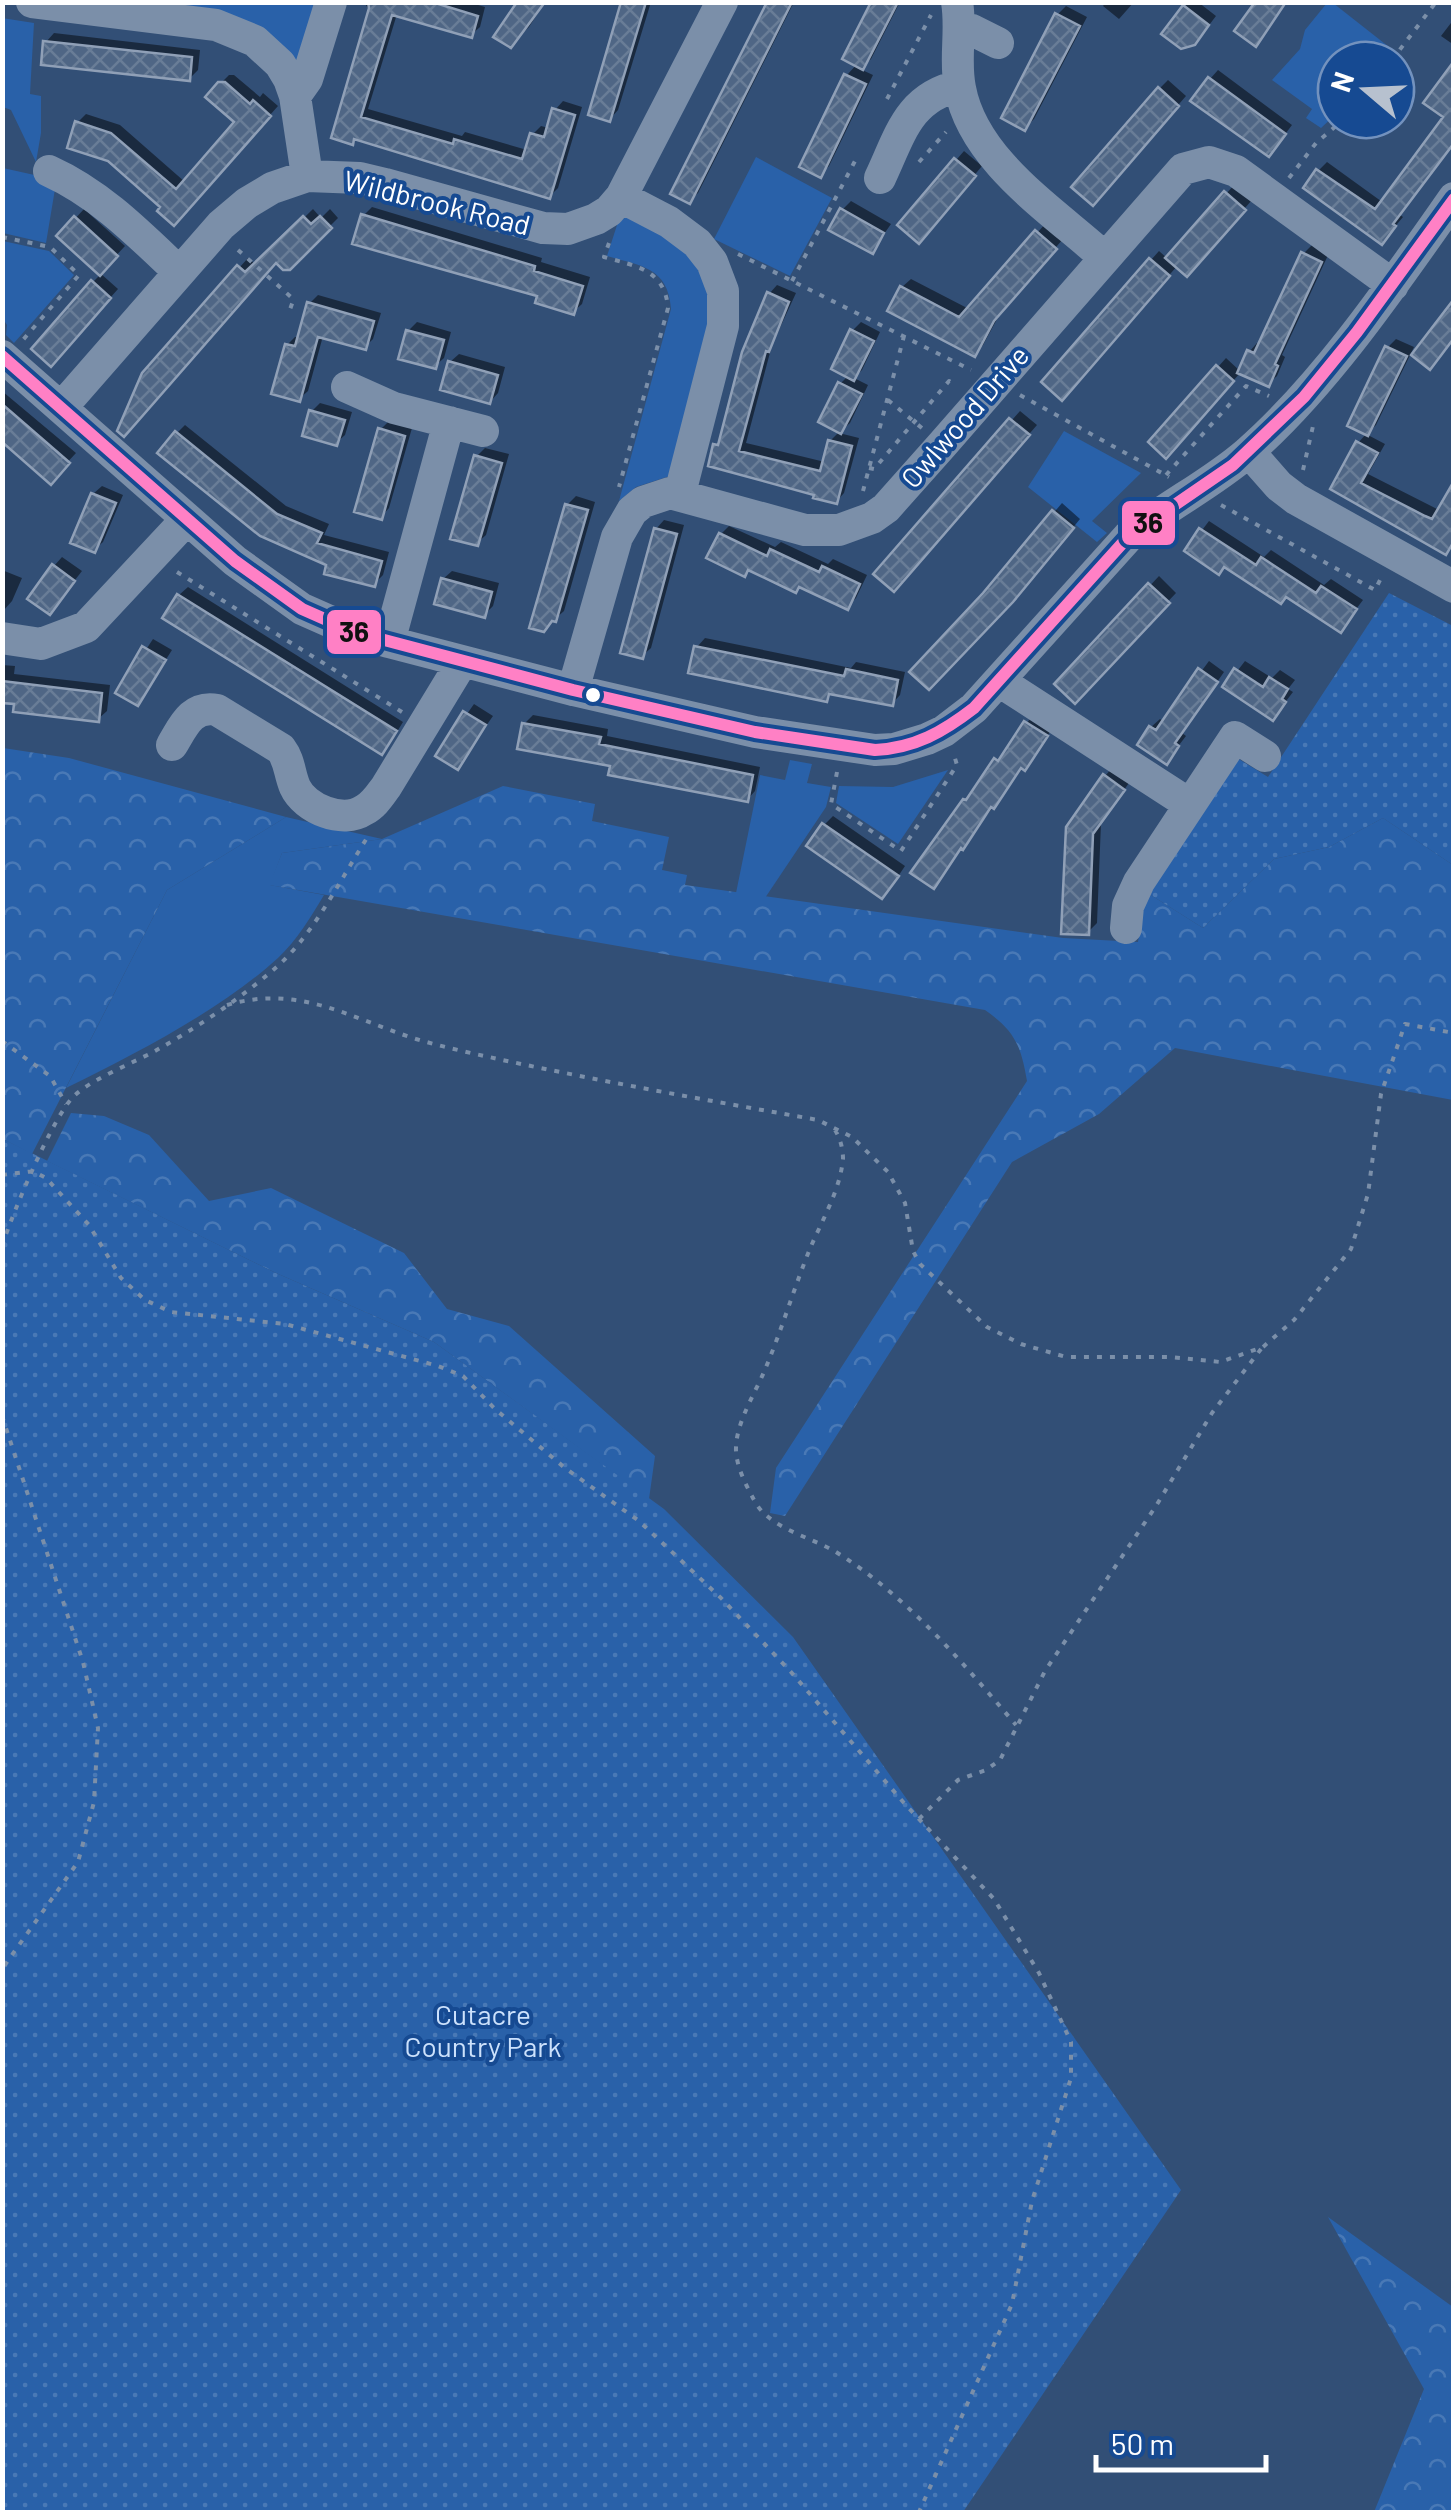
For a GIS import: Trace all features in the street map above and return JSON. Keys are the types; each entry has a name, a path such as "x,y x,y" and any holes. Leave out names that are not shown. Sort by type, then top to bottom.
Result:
{"street":[{"path":"32,2 228,28 267,50 290,79 296,96 307,176"},
{"path":"296,96 312,68 332,2"},
{"path":"680,493 726,309 718,276 705,252 684,232 615,204 722,2"},
{"path":"958,16 972,30 998,44"},
{"path":"958,16 959,86 971,126 998,163 1104,257"},
{"path":"880,178 909,117 924,98 959,86"},
{"name":"Owlwood Drive","path":"853,527 886,508 1172,179 1196,164 1223,164 1393,285"},
{"path":"49,171 84,188 179,272"},
{"name":"Wildbrook Road","path":"61,408 216,230 260,195 307,176 360,178 543,228 568,229 596,220 615,204"},
{"path":"4,358 255,577 302,609 354,632 573,690 755,732 842,747 894,749 944,731 974,708 1180,483 1249,452 1298,400 1393,285 1454,198"},
{"path":"347,387 394,408 483,431"},
{"path":"389,642 449,422"},
{"path":"1249,452 1296,499 1454,587"},
{"path":"573,690 617,537 627,518 644,502 680,493 805,530 853,527"},
{"path":"2,638 41,644 86,628 187,519"},
{"path":"172,745 193,714 209,708 216,710 281,749 304,800 343,816 356,815 375,802 462,662"},
{"path":"1000,682 1190,804"},
{"path":"1126,928 1132,895 1236,737 1266,756"}],"path":[{"path":"1407,40 1436,2"},
{"path":"1274,197 1318,140"},
{"path":"615,204 615,221 604,257 655,276 667,295 668,308 617,495 617,504 627,518"},
{"path":"216,230 293,300 288,314"},
{"path":"2,237 50,247 80,275 4,358"},
{"path":"705,252 722,246 904,336 987,393"},
{"path":"853,527 904,336"},
{"path":"869,468 874,469 949,381 987,393 1180,483 1375,590 1394,554"},
{"path":"1180,483 1246,386 1298,400 1314,422 1296,499"},
{"path":"887,399 942,445"},
{"path":"152,557 424,726"},
{"path":"842,747 831,804 900,851 958,765 944,731"},
{"path":"2,1246 66,1104 78,1092 227,1005 282,962 310,928 374,827 375,802"},
{"path":"227,1005 253,997 284,997 319,1004 417,1039 500,1059 818,1120 852,1137 888,1172 905,1203 912,1251 920,1264 986,1327 1020,1344 1066,1356 1220,1362 1263,1347"},
{"path":"919,1820 958,1780 986,1770 1000,1760 1045,1670 1156,1506 1212,1413 1263,1347 1294,1320 1351,1250 1368,1194 1381,1094 1406,1024 1454,1032"},
{"path":"2,1041 50,1076 66,1104"},
{"path":"834,1128 843,1157 837,1185 742,1423 736,1447 739,1466 756,1506 770,1518 836,1552 890,1593 938,1634 1016,1725"},
{"path":"2,1175 33,1172 46,1178 89,1225 121,1278 145,1300 171,1312 286,1324 463,1376 494,1409 565,1468 640,1521 721,1598 994,1898 1040,1973 1071,2042 1070,2078 1032,2201 1012,2304 919,2512"},
{"path":"2,1416 83,1662 98,1728 94,1802 78,1862 2,1969"}],"green space":[{"path":"110,3 320,3 306,52 295,61"},
{"path":"1327,3 1333,3 1380,40 1316,40 1316,125 1306,118 1312,109 1272,80 1300,49 1305,30"},
{"path":"2,18 34,23 30,94 41,96 36,162 11,110 3,107"},
{"path":"756,157 832,198 790,276 714,239"},
{"path":"3,168 39,176 55,189 46,243 3,233"},
{"path":"626,217 685,242 717,309 676,474 636,487 619,501 671,309 665,284 651,270 607,256 618,222"},
{"path":"3,241 49,251 74,275 14,343 6,335 3,319"},
{"path":"1064,431 1141,473 1092,521 1107,533 1097,542 1028,487"},
{"path":"1389,593 1453,626 1453,865 1383,818 1329,847 1274,859 1203,928 1146,892 1237,758 1268,777"},
{"path":"3,748 69,758 286,817 167,890 32,1154 3,1139"},
{"path":"790,760 812,764 807,783 831,787 826,807 765,898 736,893 760,775 785,780"},
{"path":"948,770 898,844 836,803 839,786 893,787"},
{"path":"503,786 595,804 592,821 669,837 662,870 687,875 685,885 1063,938 1138,942 1146,892 1203,928 1274,859 1329,847 1383,818 1453,865 1453,1100 1175,1048 1099,1114 1012,1162 785,1516 770,1513 776,1468 1027,1081 1019,1049 1010,1032 985,1010 269,885 282,853 382,839"},
{"path":"286,817 382,839 282,853 270,885 324,895 285,951 204,1013 66,1088 167,890"},
{"path":"71,1113 104,1116 149,1135 209,1201 271,1188 404,1253 447,1309 509,1326 655,1456 649,1499 434,1342 276,1273 47,1161"},
{"name":"Cutacre Country Park","path":"3,1139 276,1273 434,1342 664,1509 793,1637 1181,2190 963,2512 3,2512"},
{"path":"1328,2217 1453,2307 1453,2512 1374,2512 1424,2389"}],"building":[{"path":"368,2 432,2 478,16 472,38 392,15 361,117 522,159 530,133 544,137 552,108 575,115 550,199 354,139 353,145 331,138"},
{"path":"517,2 545,2 511,48 493,37"},
{"path":"621,2 646,2 610,122 588,115"},
{"path":"767,2 792,2 690,204 670,194"},
{"path":"871,2 898,2 863,70 842,59"},
{"path":"1255,2 1286,2 1256,47 1234,31"},
{"path":"1183,5 1209,25 1195,45 1181,49 1161,34"},
{"path":"1055,13 1080,26 1025,131 1001,118"},
{"path":"43,41 192,57 190,81 41,65"},
{"path":"1454,61 1454,143 1393,224 1396,226 1382,245 1303,188 1316,169 1375,209 1443,117 1423,103"},
{"path":"844,74 866,84 821,178 799,167"},
{"path":"1208,77 1286,134 1269,157 1190,101"},
{"path":"218,82 225,82 271,116 174,226 157,211 160,207 108,161 67,148 75,121 111,133 176,189 234,122 205,97"},
{"path":"1158,87 1179,106 1093,206 1071,187"},
{"path":"954,158 976,176 919,244 897,225"},
{"path":"1224,191 1246,210 1187,277 1165,258"},
{"path":"840,208 884,233 873,254 828,230"},
{"path":"361,214 535,266 534,271 583,286 574,315 535,303 537,296 352,244"},
{"path":"74,216 118,256 100,276 56,236"},
{"path":"303,216 311,224 320,216 332,228 290,270 283,270 276,263 124,437 117,431 142,373 237,265 245,272"},
{"path":"1035,230 1057,249 994,321 975,357 887,311 900,286 959,317"},
{"path":"1301,252 1322,262 1275,364 1278,366 1269,387 1237,373 1247,350 1254,353"},
{"path":"1149,258 1170,276 1062,401 1041,382"},
{"path":"91,280 111,298 51,367 31,349"},
{"path":"767,292 789,302 769,352 766,351 739,451 820,471 828,440 852,446 837,504 708,466 713,444 718,445 742,352"},
{"path":"1454,299 1454,338 1430,370 1411,355"},
{"path":"307,302 374,321 366,350 318,337 300,402 271,394 285,344 295,346"},
{"path":"850,329 874,341 854,381 831,369"},
{"path":"406,330 444,340 436,369 398,359"},
{"path":"1385,346 1407,356 1368,436 1347,426"},
{"path":"448,361 498,375 490,404 440,390"},
{"path":"1216,365 1234,381 1166,459 1148,442"},
{"path":"838,382 862,394 841,434 818,422"},
{"path":"2,404 70,463 51,485 2,442"},
{"path":"309,410 345,420 337,446 302,436"},
{"path":"1009,418 1030,435 894,592 873,574"},
{"path":"378,428 405,436 382,520 354,512"},
{"path":"175,431 277,514 322,533 317,543 382,561 375,587 324,574 326,565 260,536 157,453"},
{"path":"1356,441 1378,453 1361,483 1432,519 1454,481 1454,541 1446,555 1330,489"},
{"path":"474,455 502,463 478,546 450,539"},
{"path":"91,493 116,503 95,553 70,543"},
{"path":"565,504 588,510 556,622 552,621 544,632 529,628"},
{"path":"1052,510 1074,528 1013,602 929,690 909,672 983,593"},
{"path":"654,528 677,534 643,659 620,653"},
{"path":"1199,528 1256,565 1261,557 1316,593 1321,586 1357,609 1341,633 1286,597 1281,604 1224,567 1219,575 1184,551"},
{"path":"719,533 767,556 770,549 819,572 822,566 860,584 848,610 799,587 796,593 748,570 745,577 706,558"},
{"path":"52,564 75,581 50,615 27,599"},
{"path":"441,578 492,592 485,618 434,604"},
{"path":"1148,583 1170,603 1075,704 1054,684"},
{"path":"177,594 397,731 382,755 162,618"},
{"path":"142,646 166,660 138,706 115,693"},
{"path":"694,646 844,676 846,669 898,680 893,706 829,694 827,702 688,673"},
{"path":"1198,668 1218,682 1175,743 1179,746 1167,765 1137,745 1149,726 1156,730"},
{"path":"1234,668 1263,687 1269,677 1288,689 1282,699 1286,702 1273,721 1222,687"},
{"path":"2,681 102,693 99,722 13,712 14,704 2,703"},
{"path":"463,711 486,725 458,770 435,756"},
{"path":"1024,721 1048,736 1025,771 1021,768 994,809 991,807 934,889 910,873 994,758 998,761"},
{"path":"522,723 601,737 599,744 753,775 748,802 608,775 610,766 517,749"},
{"path":"1103,774 1125,790 1093,834 1089,935 1061,934 1066,827"},
{"path":"822,823 899,876 882,899 806,846"}],"transit line":[{"name":"36","path":"2,356 235,561 302,609 354,632 573,690 755,732 889,749 928,737 974,708 1128,537 1233,465 1304,397 1454,199"}]}
